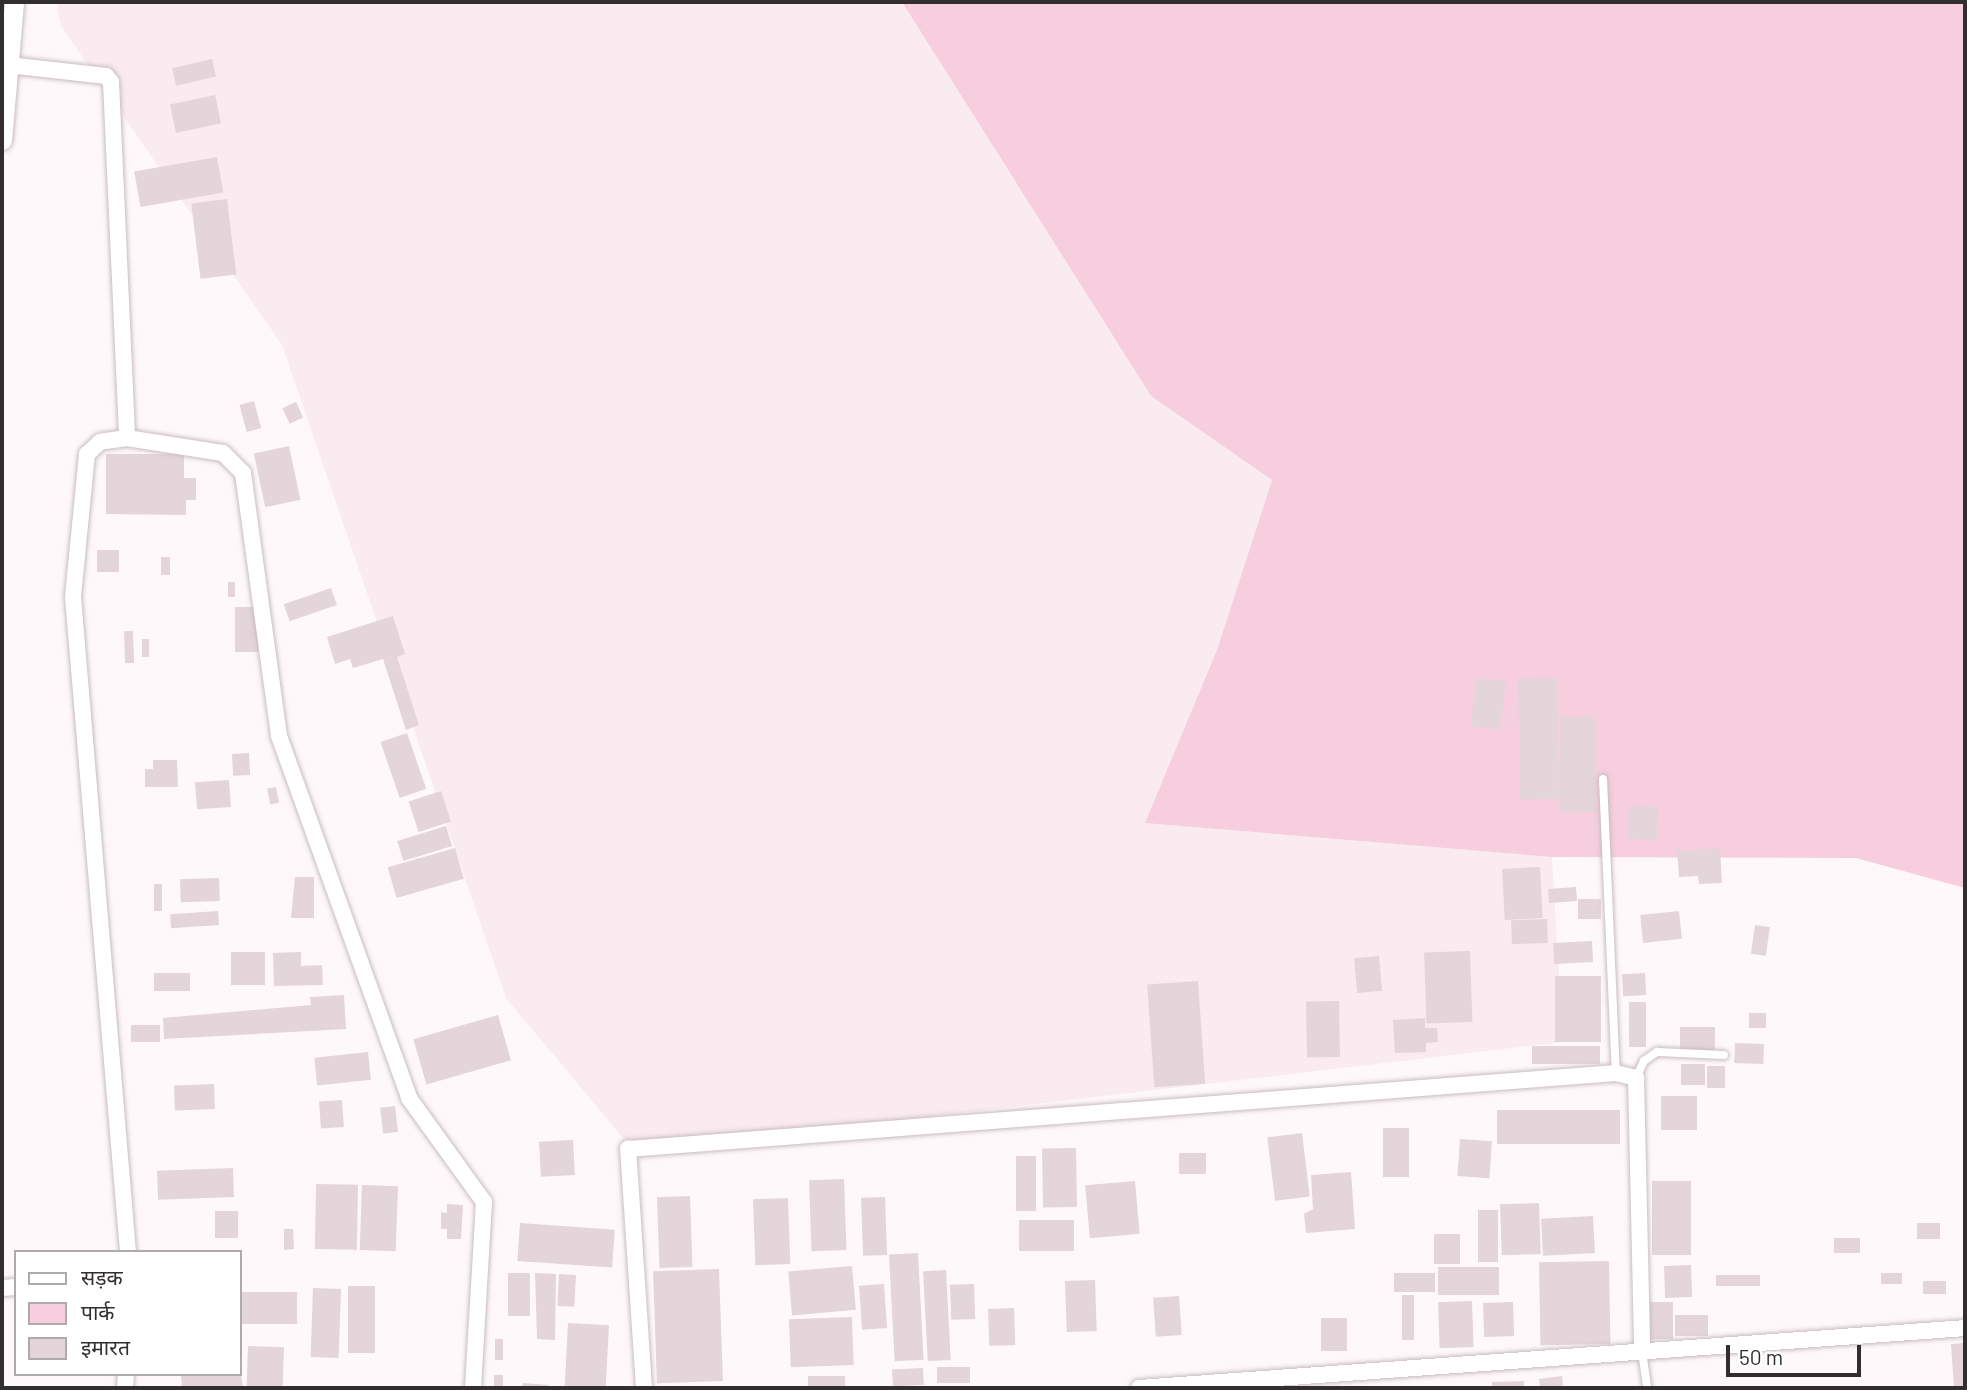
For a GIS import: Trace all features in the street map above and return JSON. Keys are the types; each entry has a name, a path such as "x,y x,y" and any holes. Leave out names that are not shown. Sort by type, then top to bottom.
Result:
{"street":[{"path":"2,140 14,2"},
{"path":"8,65 106,76 111,82 127,438"},
{"path":"128,1250 73,597 87,454 100,442 127,438 223,453 243,473 279,736 409,1098 484,1202 473,1388"},
{"path":"644,1388 628,1149 1616,1073 1636,1078 1642,1351"},
{"path":"1139,1388 1965,1328"}],"lane":[{"path":"1603,779 1616,1073"},
{"path":"1636,1078 1644,1061 1657,1052 1724,1055"},
{"path":"1642,1351 1647,1388"}],"shaded area":[{"path":"56,2 902,2 1151,396 1272,480 1217,650 1146,823 1552,857 1563,1042 634,1151 506,998 282,345 61,26"}],"green space":[{"path":"902,2 1965,2 1965,888 1856,858 1552,857 1145,823 1217,650 1272,480 1151,396"}],"building":[{"path":"212,59 216,77 176,86 172,68"},
{"path":"215,95 221,123 176,133 170,105"},
{"path":"217,157 223,192 141,207 134,172"},
{"path":"227,199 236,274 201,279 191,203"},
{"path":"254,401 261,428 247,432 240,405"},
{"path":"296,402 303,417 290,424 282,408"},
{"path":"289,446 300,500 265,507 254,453"},
{"path":"106,454 184,454 184,478 196,478 196,500 186,500 186,515 106,514"},
{"path":"97,550 119,550 119,572 97,572"},
{"path":"161,557 170,557 170,575 161,575"},
{"path":"228,582 235,582 235,597 228,597"},
{"path":"331,588 337,605 290,621 284,604"},
{"path":"235,607 258,607 258,652 235,652"},
{"path":"393,616 405,654 397,657 419,725 406,730 383,659 353,668 350,659 335,664 327,637"},
{"path":"124,631 133,631 134,663 125,663"},
{"path":"142,639 149,639 149,657 142,657"},
{"path":"1476,678 1506,681 1501,730 1471,727"},
{"path":"1557,678 1559,799 1520,800 1518,679"},
{"path":"1560,717 1596,717 1596,812 1560,812"},
{"path":"407,733 426,789 400,798 381,742"},
{"path":"249,753 250,775 233,776 232,754"},
{"path":"153,760 177,760 178,787 145,787 145,769 153,769"},
{"path":"229,780 231,807 197,809 195,782"},
{"path":"276,787 279,803 270,804 267,789"},
{"path":"441,791 451,821 419,832 409,802"},
{"path":"1629,806 1658,807 1657,840 1628,839"},
{"path":"446,826 452,846 403,861 397,841"},
{"path":"455,848 464,879 397,898 388,867"},
{"path":"1720,848 1722,883 1699,884 1698,876 1679,877 1677,851"},
{"path":"1540,867 1543,918 1505,920 1502,869"},
{"path":"295,877 314,877 314,918 291,918"},
{"path":"219,878 220,901 181,902 180,879"},
{"path":"154,884 162,884 162,911 154,911"},
{"path":"1576,887 1577,901 1549,903 1548,889"},
{"path":"1578,899 1601,899 1601,919 1578,919"},
{"path":"218,911 219,925 171,928 170,914"},
{"path":"1679,911 1682,939 1643,943 1640,915"},
{"path":"1547,919 1548,943 1512,944 1511,920"},
{"path":"1755,925 1770,927 1766,956 1751,954"},
{"path":"1592,941 1593,962 1554,964 1553,943"},
{"path":"1470,951 1472,1022 1427,1024 1424,953"},
{"path":"231,952 265,952 265,985 231,985"},
{"path":"301,952 301,966 322,965 323,985 274,986 273,953"},
{"path":"1379,956 1382,991 1357,993 1354,958"},
{"path":"154,973 190,973 190,991 154,991"},
{"path":"1645,973 1646,995 1623,996 1622,974"},
{"path":"1555,976 1601,976 1601,1042 1555,1042"},
{"path":"1198,981 1205,1084 1154,1087 1147,985"},
{"path":"344,995 346,1029 164,1039 163,1018 311,1005 310,997"},
{"path":"1339,1001 1340,1057 1307,1058 1306,1002"},
{"path":"1629,1002 1646,1002 1646,1047 1629,1047"},
{"path":"1749,1013 1766,1013 1766,1028 1749,1028"},
{"path":"498,1015 511,1060 426,1084 413,1039"},
{"path":"1425,1018 1425,1028 1437,1028 1438,1042 1426,1043 1426,1052 1395,1053 1393,1020"},
{"path":"131,1025 160,1025 160,1042 131,1042"},
{"path":"1680,1027 1715,1027 1715,1050 1680,1050"},
{"path":"1735,1043 1764,1044 1763,1064 1734,1063"},
{"path":"1532,1046 1600,1046 1600,1064 1532,1064"},
{"path":"368,1052 371,1080 317,1085 314,1058"},
{"path":"1681,1064 1705,1064 1705,1085 1681,1085"},
{"path":"1707,1066 1725,1066 1725,1088 1707,1088"},
{"path":"214,1084 215,1109 175,1110 174,1085"},
{"path":"1661,1096 1697,1096 1697,1130 1661,1130"},
{"path":"342,1100 344,1127 321,1129 319,1102"},
{"path":"395,1106 398,1132 383,1134 380,1108"},
{"path":"1497,1110 1620,1110 1620,1144 1497,1144"},
{"path":"1383,1128 1409,1128 1409,1177 1383,1177"},
{"path":"1302,1133 1310,1197 1275,1201 1267,1137"},
{"path":"1460,1139 1492,1141 1489,1178 1457,1176"},
{"path":"573,1140 575,1175 541,1177 539,1142"},
{"path":"1076,1148 1077,1207 1043,1208 1042,1149"},
{"path":"1179,1153 1206,1153 1206,1174 1179,1174"},
{"path":"1016,1156 1036,1156 1036,1211 1016,1211"},
{"path":"233,1168 234,1197 158,1200 157,1171"},
{"path":"1351,1172 1355,1229 1306,1233 1304,1214 1313,1209 1311,1175"},
{"path":"844,1179 846,1250 811,1251 809,1180"},
{"path":"1135,1181 1140,1234 1090,1238 1085,1185"},
{"path":"1652,1181 1691,1181 1691,1255 1652,1255"},
{"path":"316,1184 358,1185 357,1250 315,1249"},
{"path":"362,1185 398,1186 396,1251 360,1250"},
{"path":"690,1196 692,1267 659,1268 657,1197"},
{"path":"885,1197 887,1255 863,1256 861,1198"},
{"path":"788,1198 790,1264 755,1265 753,1199"},
{"path":"1539,1203 1541,1254 1502,1255 1500,1204"},
{"path":"447,1204 463,1205 461,1239 447,1239 447,1229 441,1229 441,1212 447,1213"},
{"path":"1478,1210 1498,1210 1498,1262 1478,1262"},
{"path":"215,1211 238,1211 238,1238 215,1238"},
{"path":"1593,1216 1595,1253 1543,1256 1541,1219"},
{"path":"1019,1220 1074,1220 1074,1251 1019,1251"},
{"path":"520,1223 615,1230 612,1268 517,1261"},
{"path":"1917,1223 1940,1223 1940,1239 1917,1239"},
{"path":"284,1229 293,1229 294,1249 284,1250"},
{"path":"1434,1234 1460,1234 1460,1264 1434,1264"},
{"path":"1834,1238 1860,1238 1860,1253 1834,1253"},
{"path":"918,1253 924,1360 895,1361 889,1255"},
{"path":"1609,1261 1610,1344 1540,1345 1539,1262"},
{"path":"1691,1265 1692,1297 1665,1298 1664,1266"},
{"path":"852,1266 856,1310 792,1315 788,1272"},
{"path":"1438,1267 1499,1267 1499,1295 1438,1295"},
{"path":"719,1269 723,1381 657,1383 653,1271"},
{"path":"946,1270 951,1360 928,1361 923,1271"},
{"path":"508,1273 530,1273 530,1316 508,1316"},
{"path":"535,1273 556,1274 555,1340 537,1339"},
{"path":"1394,1273 1435,1273 1435,1292 1394,1292"},
{"path":"1881,1273 1902,1273 1902,1284 1881,1284"},
{"path":"559,1274 576,1275 574,1307 557,1306"},
{"path":"1716,1275 1760,1275 1760,1286 1716,1286"},
{"path":"1095,1280 1097,1331 1067,1332 1065,1281"},
{"path":"1923,1281 1946,1281 1946,1294 1923,1294"},
{"path":"884,1284 887,1328 862,1330 859,1286"},
{"path":"974,1284 975,1319 951,1320 950,1285"},
{"path":"348,1286 375,1286 375,1353 348,1353"},
{"path":"313,1288 341,1289 339,1358 311,1357"},
{"path":"242,1292 297,1292 297,1324 242,1324"},
{"path":"1402,1295 1414,1295 1414,1340 1402,1340"},
{"path":"1179,1296 1182,1335 1156,1337 1153,1298"},
{"path":"1472,1301 1474,1347 1440,1348 1438,1302"},
{"path":"1513,1302 1514,1336 1484,1337 1483,1303"},
{"path":"1650,1302 1673,1302 1673,1339 1650,1339"},
{"path":"1014,1308 1015,1345 989,1346 988,1309"},
{"path":"1675,1315 1708,1315 1708,1336 1675,1336"},
{"path":"852,1317 854,1365 791,1367 789,1319"},
{"path":"1321,1318 1347,1318 1347,1351 1321,1351"},
{"path":"568,1323 609,1325 606,1388 565,1388"},
{"path":"495,1339 503,1339 503,1360 495,1360"},
{"path":"1965,1343 1965,1388 1954,1388 1951,1344"},
{"path":"248,1346 284,1347 283,1388 247,1388"},
{"path":"937,1367 970,1367 970,1383 937,1383"},
{"path":"923,1368 924,1385 893,1387 892,1370"},
{"path":"494,1375 503,1375 503,1388 494,1388"},
{"path":"181,1376 241,1376 243,1388 182,1388"},
{"path":"808,1376 845,1376 845,1388 808,1388"},
{"path":"1562,1376 1563,1388 1540,1388 1539,1379"},
{"path":"1524,1381 1524,1388 1492,1388 1492,1382"},
{"path":"523,1383 549,1385 549,1388 522,1388"}]}
